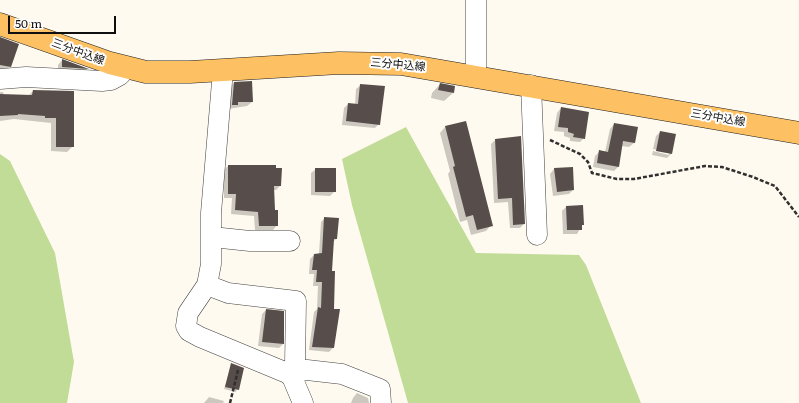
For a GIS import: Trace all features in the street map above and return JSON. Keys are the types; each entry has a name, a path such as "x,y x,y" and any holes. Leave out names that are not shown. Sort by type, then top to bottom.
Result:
{"main road":[{"name":"三分中込線","path":"0,24 126,68 146,72 163,73 369,62 401,64 476,75 799,133"}],"street":[{"path":"476,0 476,75"},
{"path":"0,79 26,77 102,81 111,80 120,75 126,68"},
{"path":"223,70 211,213 211,264 207,285 188,313 186,326 189,331 287,373 292,377 303,403"},
{"path":"531,85 537,235"},
{"path":"212,236 250,241 290,241"},
{"path":"207,285 228,293 296,301 295,365 287,373"},
{"path":"287,373 307,370 342,374 380,389 381,403"}],"path":[{"path":"532,131 580,154 588,162 592,173 617,180 634,179 705,166 722,167 775,186 799,217"},
{"path":"230,403 241,354"}],"green space":[{"path":"406,127 476,253 579,255 586,265 641,403 408,403 352,205 342,159"},
{"path":"0,154 10,161 55,253 74,362 67,403 0,403"}],"building":[{"path":"0,37 19,44 11,67 0,65"},
{"path":"62,59 89,69 62,67"},
{"path":"252,81 253,102 238,102 238,105 232,105 234,82"},
{"path":"440,83 455,86 454,93 438,90"},
{"path":"360,84 385,86 380,125 346,121 348,103 358,104"},
{"path":"33,90 74,91 74,147 56,147 56,118 18,114 0,116 0,94 32,95"},
{"path":"561,107 589,112 585,139 573,137 574,134 568,132 568,128 558,127"},
{"path":"466,121 493,226 477,230 473,215 466,217 453,167 455,166 445,126"},
{"path":"614,123 638,127 635,143 623,141 619,167 597,163 599,150 608,152"},
{"path":"660,131 676,134 672,154 656,151"},
{"path":"521,136 525,224 513,225 512,198 498,199 495,139"},
{"path":"228,165 276,165 276,168 282,168 281,186 274,186 275,210 278,210 278,226 259,226 258,212 235,210 236,194 228,194"},
{"path":"573,167 574,190 557,192 554,168"},
{"path":"315,168 336,168 336,192 315,192"},
{"path":"583,205 584,225 582,225 582,230 567,230 566,206"},
{"path":"324,217 339,218 337,239 334,239 332,271 335,271 334,309 340,309 334,348 312,347 318,307 321,308 322,282 316,282 317,270 312,270 314,254 322,253"},
{"path":"266,309 284,311 284,344 262,342"},
{"path":"231,363 244,368 239,390 225,387"}]}
